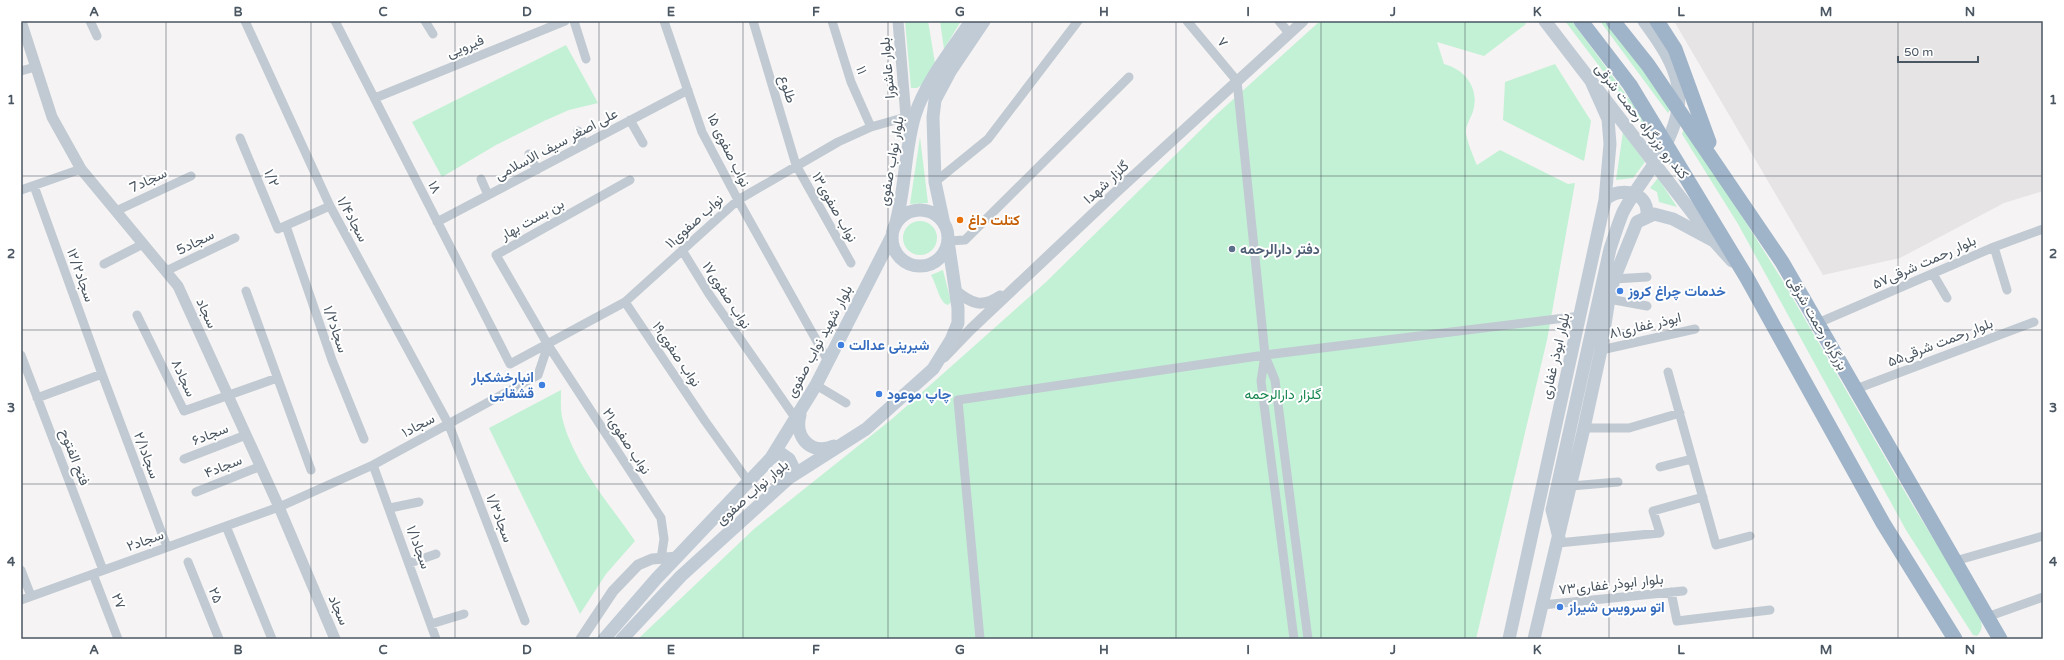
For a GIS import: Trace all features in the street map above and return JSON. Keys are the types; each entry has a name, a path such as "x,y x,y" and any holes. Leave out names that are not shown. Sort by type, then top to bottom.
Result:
{"highway":[{"path":"1581,21 1630,85 1747,278 1882,523 1955,637"},
{"name":"بزرگراه رحمت شرقی","path":"1614,21 1648,65 1782,262 2000,639"},
{"path":"1657,21 1675,48 1701,123 1721,171"},
{"path":"1986,639 1988,637 1989,621"}],"main road":[{"name":"بلوار نواب صفوی","path":"894,231 901,204 915,117 926,89 971,21"},
{"path":"944,224 932,213 915,211 907,214 894,231 893,245 902,260 918,266 935,263 942,257 948,241 935,182 933,117 935,100 951,70 984,21"},
{"name":"کند رو بزرگراه رحمت شرقی","path":"1545,21 1714,241 1747,278"},
{"path":"1559,541 1552,510 1610,249 1623,213 1661,153 1676,124 1679,96 1674,70 1659,42 1644,21"},
{"name":"بلوار ابوذر غفاری","path":"1509,639 1581,316 1605,200 1610,144 1608,119 1591,81"},
{"path":"1605,200 1615,192 1627,191 1634,194 1647,204 1648,211 1646,218"},
{"path":"1534,639 1559,541 1601,350 1614,279 1637,222 1654,214 1673,219 1714,241"},
{"name":"بلوار شهید نواب صفوی","path":"771,458 816,385 894,231"},
{"name":"بلوار نواب صفوی","path":"622,639 681,576 789,478 866,429 933,369 951,340 958,323 956,291 948,241"},
{"path":"799,414 799,432 806,442 818,449 830,448 866,429"},
{"path":"771,458 782,454 789,459 793,467 789,478"},
{"name":"بلوار نواب صفوی","path":"604,639 634,602 771,458"}],"street":[{"name":"سجاد","path":"21,21 52,117 81,169 178,286 279,506 334,639"},
{"path":"90,21 97,36"},
{"name":"۱/۴سجاد","path":"245,21 330,206 449,425"},
{"name":"۱۸","path":"335,21 510,364"},
{"path":"425,21 433,34"},
{"name":"فیرویی","path":"375,98 564,21"},
{"path":"574,21 586,59"},
{"name":"نواب صفوی ۱۵","path":"664,21 702,132 738,200 828,361"},
{"name":"طلوع","path":"752,21 796,165"},
{"name":"۱۱","path":"832,21 851,82 871,127"},
{"name":"بلوار عاشورا","path":"898,21 906,117 911,136"},
{"path":"935,182 988,139 1078,21"},
{"name":"۷","path":"1187,21 1238,81"},
{"path":"1279,21 1289,34"},
{"name":"گلزار شهدا","path":"933,369 971,329 1042,261 1303,21"},
{"path":"21,71 35,67"},
{"path":"948,241 965,240 1129,77"},
{"path":"1238,81 1265,355 1261,381 1294,639"},
{"name":"علی اصغر سیف الاسلامی","path":"437,222 688,90"},
{"name":"۱۱نواب صفوی","path":"510,364 548,345 625,302 738,200 796,165 871,127 906,117"},
{"path":"630,120 643,143"},
{"path":"578,131 584,145"},
{"name":"۱/۲","path":"240,138 282,227"},
{"path":"528,154 536,170"},
{"name":"۱۳نواب صفوی","path":"796,165 851,263"},
{"path":"21,190 81,169"},
{"name":"7سجاد","path":"116,211 191,176"},
{"path":"481,180 488,195"},
{"name":"بن بست بهار","path":"548,345 496,256 630,180"},
{"name":"۱۲/۲سجاد","path":"34,186 102,374"},
{"path":"282,227 330,206"},
{"name":"۱/۲سجاد","path":"282,227 332,360 364,439"},
{"name":"۵۷بلوار رحمت شرقی","path":"1818,323 1994,247 2043,229"},
{"name":"5سجاد","path":"166,271 236,238"},
{"path":"104,264 143,244"},
{"path":"1994,247 2007,290"},
{"name":"۱۷نواب صفوی","path":"682,250 709,294 750,354 799,414"},
{"path":"956,291 972,302 990,303 1042,261"},
{"path":"1933,274 1947,298"},
{"path":"1614,279 1648,277"},
{"path":"246,291 311,470"},
{"path":"1610,299 1647,306"},
{"name":"۱۹نواب صفوی","path":"625,302 705,421 748,481"},
{"name":"۸سجاد","path":"137,315 184,411 228,396"},
{"path":"980,639 958,400 1265,355 1581,316"},
{"name":"بلوار رحمت شرقی۵۵","path":"1856,389 2034,322"},
{"name":"۸۱ابوذر غفاری","path":"1601,350 1695,329"},
{"name":"۱سجاد","path":"279,506 373,465 449,425 538,375 548,345"},
{"name":"۲۱نواب صفوی","path":"548,345 662,518 664,539 661,559"},
{"name":"فتح الفتوح","path":"21,355 103,570"},
{"path":"1265,355 1275,380 1308,639"},
{"path":"1668,372 1716,545 1750,536"},
{"path":"37,398 102,374"},
{"name":"۲/۱سجاد","path":"102,374 167,547"},
{"path":"228,396 277,378"},
{"path":"816,385 846,402"},
{"path":"1584,428 1629,428 1680,414"},
{"name":"۱/۳سجاد","path":"449,425 525,621"},
{"name":"۶سجاد","path":"184,459 246,435"},
{"path":"1660,467 1692,459"},
{"name":"۱/۱سجاد","path":"373,465 410,563 436,639"},
{"name":"۴سجاد","path":"196,492 261,466"},
{"path":"1571,486 1618,482"},
{"path":"1559,541 1660,533 1653,511 1703,497"},
{"path":"390,508 419,502"},
{"name":"۲سجاد","path":"21,600 279,506"},
{"path":"226,526 272,639"},
{"path":"1955,561 2043,536"},
{"path":"410,563 436,554"},
{"path":"581,639 613,592 638,566 652,559 678,557"},
{"name":"۲۵","path":"188,562 219,639"},
{"path":"21,570 31,596"},
{"name":"۲۷","path":"93,574 118,639"},
{"name":"بلوار ابوذر غفاری۷۳","path":"1542,605 1683,591"},
{"path":"1671,592 1677,621 1770,610"},
{"path":"1989,621 2043,597"},
{"path":"431,624 464,614"}],"shaded area":[{"path":"1674,21 2043,21 2043,191 2004,203 1900,258 1823,275"}],"green space":[{"path":"905,21 928,21 935,63 923,84 917,88 911,88"},
{"path":"940,21 961,21 944,49"},
{"name":"گلزار دارالرحمه","path":"1320,21 1524,21 1526,24 1484,56 1437,42 1444,64 1451,66 1463,74 1468,79 1474,92 1475,99 1473,110 1466,130 1468,142 1477,165 1500,150 1568,184 1575,183 1547,340 1476,639 638,639 754,529 892,419 1046,282 1217,114"},
{"path":"1565,21 1572,21 1641,115 1656,141"},
{"path":"1600,21 1608,21 1671,108 1668,113"},
{"path":"566,45 598,103 569,110 544,121 496,145 442,177 412,122"},
{"path":"1555,64 1591,121 1584,161 1503,120 1505,82"},
{"path":"1685,126 1781,278 1912,504 1976,608 1982,626 1980,633 1977,636 1973,635 1906,530 1738,224 1682,134"},
{"path":"1623,132 1645,162 1633,178 1616,180"},
{"path":"920,137 928,203 910,204"},
{"path":"1658,178 1677,207 1659,202 1657,192 1650,188"},
{"path":"920,221 932,226 937,238 932,250 920,255 908,250 903,238 908,226"},
{"path":"943,270 951,302 948,305 945,304 940,297 931,275"},
{"path":"561,390 562,417 568,437 584,468 635,541 606,574 580,614 489,428"}],"place":[{"name":"کتلت داغ","path":"960,220"},
{"name":"دفتر دارالرحمه","path":"1232,249"},
{"name":"خدمات چراغ کروز","path":"1620,291"},
{"name":"شیرینی عدالت","path":"841,345"},
{"name":"انبارخشکبار قشقایی","path":"542,385"},
{"name":"چاپ موعود","path":"879,394"},
{"name":"اتو سرویس شیراز","path":"1560,607"}]}
